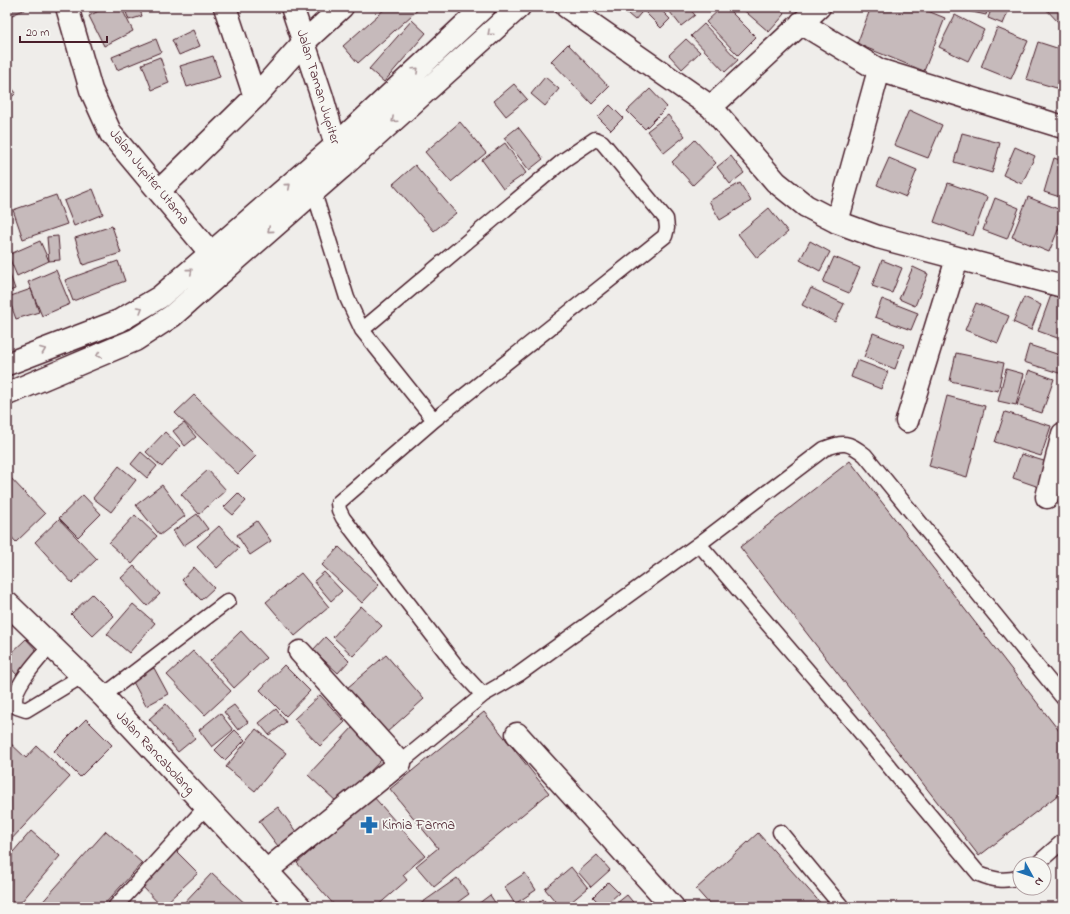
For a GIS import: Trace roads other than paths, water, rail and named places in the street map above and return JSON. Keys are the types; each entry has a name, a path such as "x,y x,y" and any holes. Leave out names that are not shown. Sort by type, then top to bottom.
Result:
{"street":[{"name":"Jalan Jupiter Utama","path":"67,7 91,90 111,134 224,270"},
{"path":"225,7 255,97"},
{"name":"Jalan Taman Jupiter","path":"292,7 342,167"},
{"path":"158,191 255,97 304,42 342,7"},
{"path":"7,364 119,321 160,297 336,145 484,7"},
{"path":"7,394 135,340 172,316 342,167 519,7"},
{"path":"711,107 818,7"},
{"path":"582,11 711,107 776,182 806,206 837,222 878,237 1063,286"},
{"path":"801,23 880,70 1063,127"},
{"path":"837,222 880,70"},
{"path":"906,420 957,259"},
{"path":"1048,497 1063,434"},
{"name":"Jalan Rancabolang","path":"7,603 102,696 300,907"},
{"path":"266,871 400,763 300,652"},
{"path":"517,734 673,907"}],"lane":[{"path":"362,330 564,160 595,138 602,142 666,219 667,228 665,236 434,420 338,503 338,510 343,518 457,667 483,695"},
{"path":"307,170 347,298 362,330 434,420"},
{"path":"400,763 483,695 519,674 699,544 824,449 836,444 853,445 865,455 1063,698"},
{"path":"699,544 851,721 979,874 996,881 1012,879"},
{"path":"102,696 228,602"},
{"path":"51,645 28,672 16,691 15,705 26,710 37,706 82,676"},
{"path":"115,907 206,808"},
{"path":"780,832 842,907"},
{"path":"1046,856 1063,841"}],"place":[{"name":"Kimia Farma","path":"369,825"}]}
